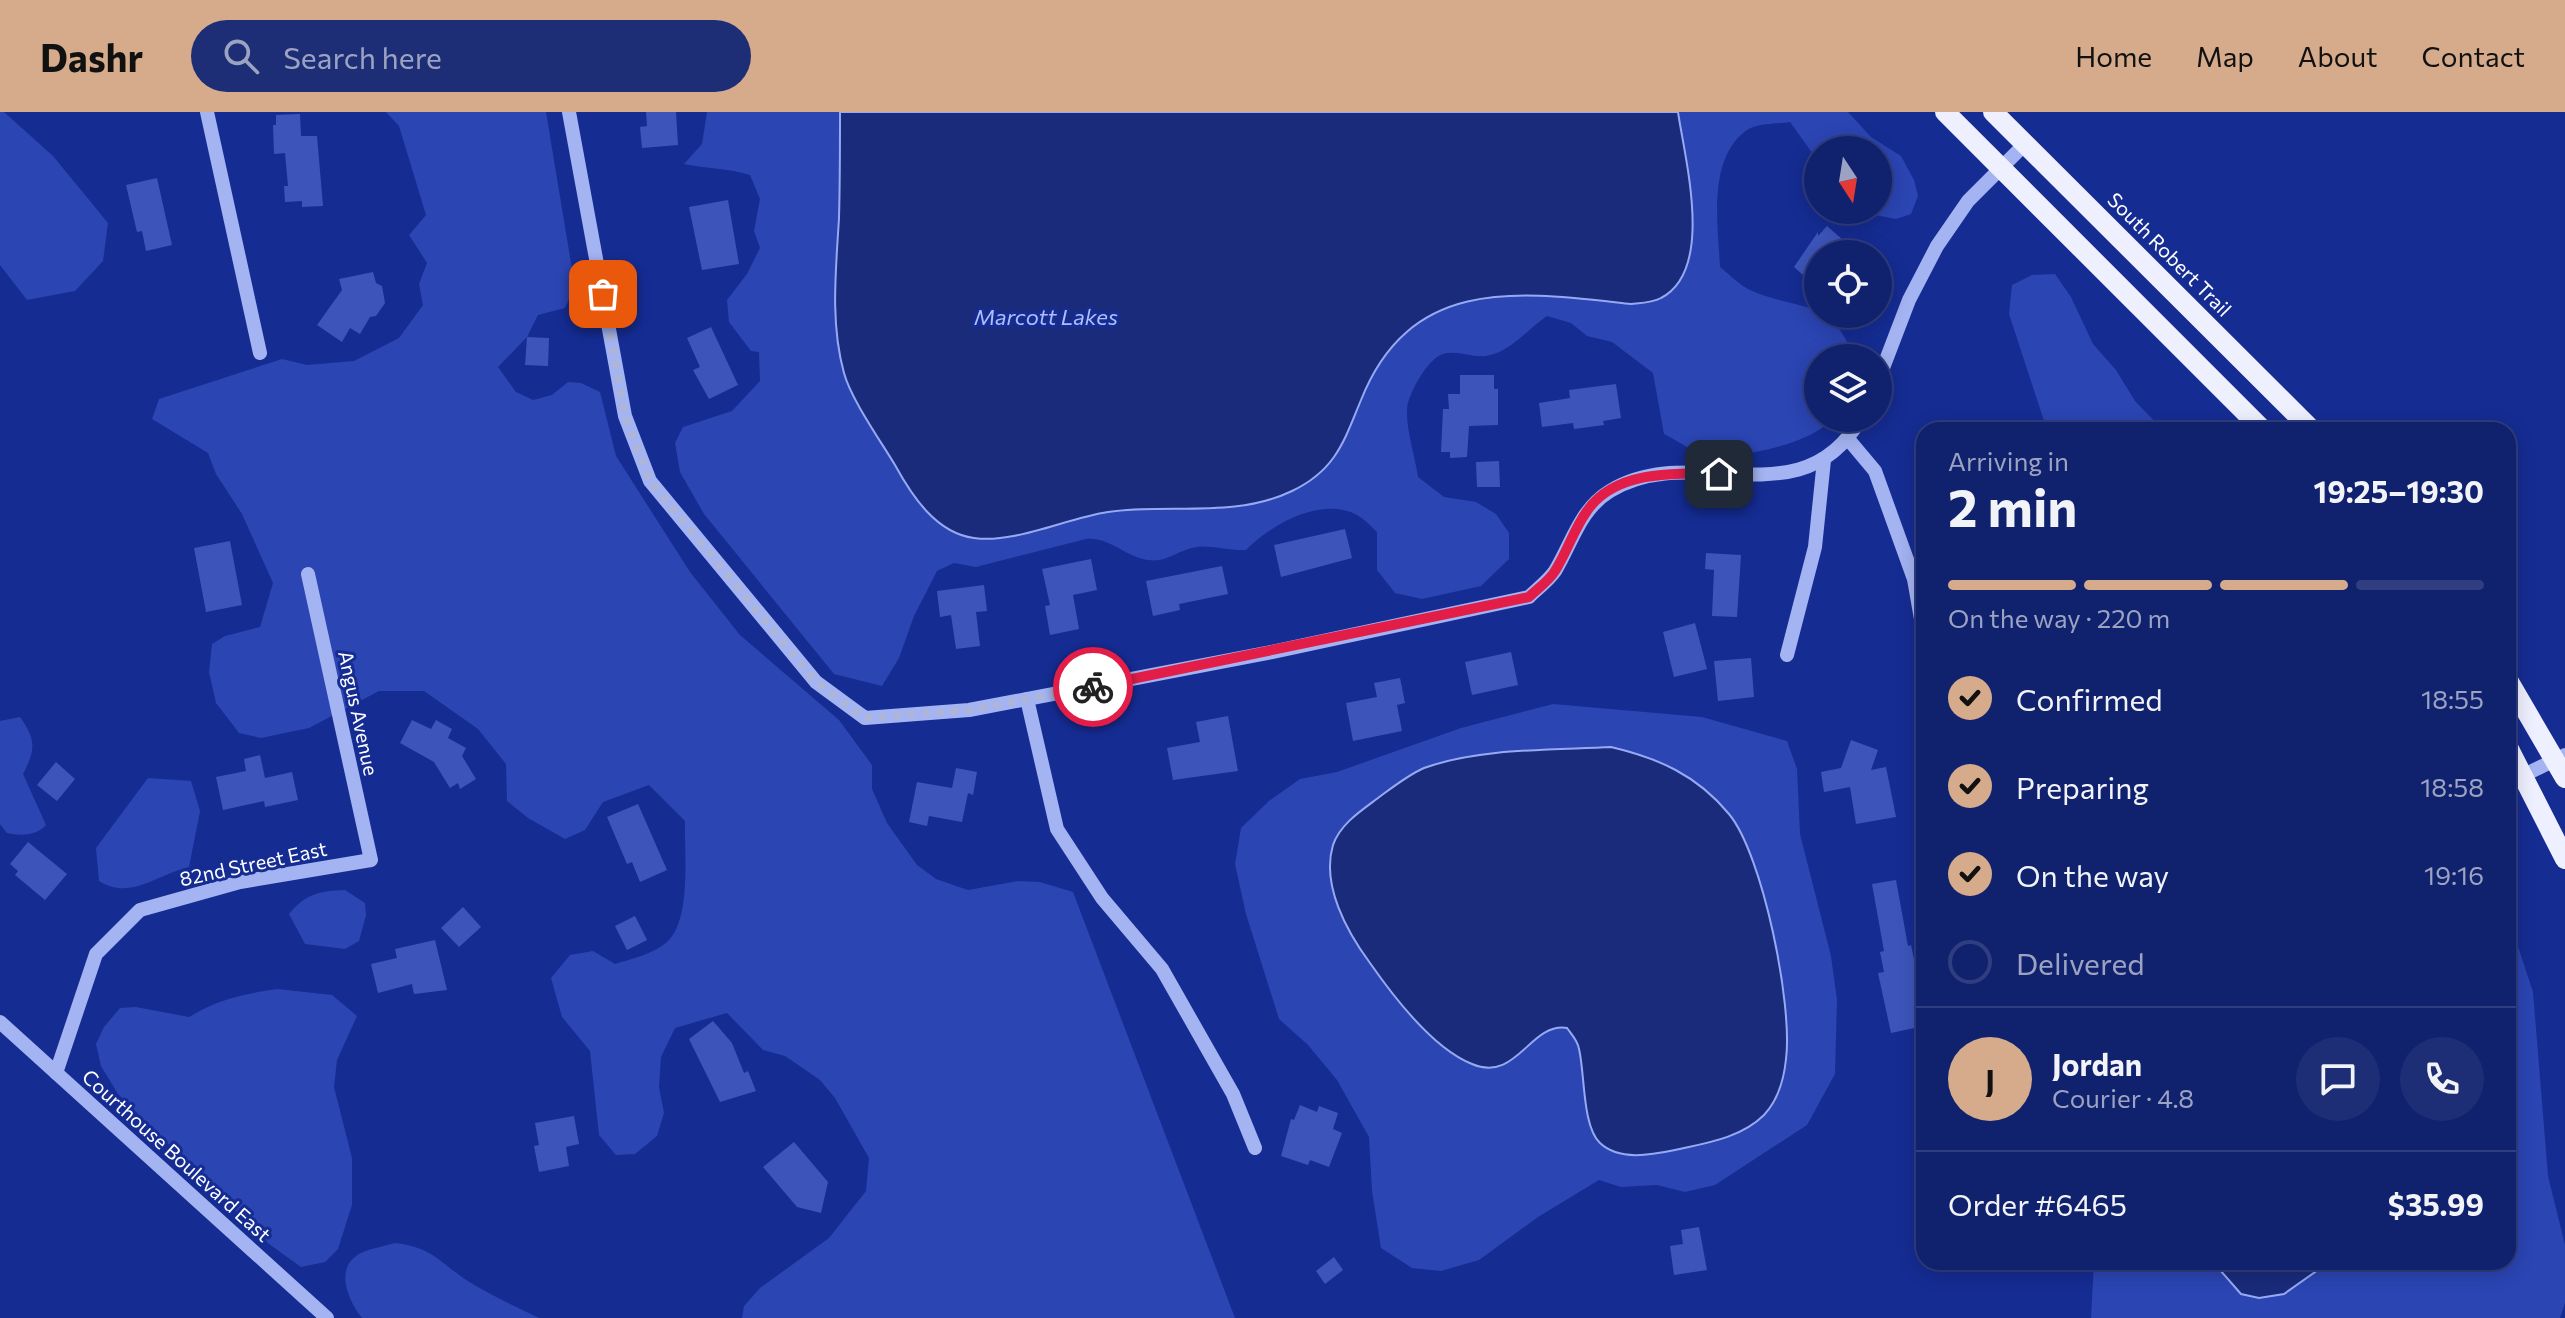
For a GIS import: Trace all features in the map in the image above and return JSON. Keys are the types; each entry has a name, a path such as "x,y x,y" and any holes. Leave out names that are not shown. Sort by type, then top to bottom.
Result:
{"main road":[{"path":"1945,112 2255,422"},
{"name":"South Robert Trail","path":"1993,112 2304,422"},
{"path":"2516,692 2562,764"},
{"path":"2516,761 2565,859"}],"street":[{"path":"207,112 260,353"},
{"path":"569,112 625,416 650,481 816,682 865,718 969,710 1272,652 1529,597 1553,574 1588,508 1610,491 1635,480 1665,473 1779,475 1807,469 1824,460 1849,440 1853,432"},
{"path":"1892,344 1909,300 1937,246 1968,201 2025,144"},
{"path":"1849,440 1875,471 1916,590"},
{"path":"1787,655 1815,547 1824,460"},
{"name":"Angus Avenue","path":"308,574 371,860"},
{"path":"1027,699 1057,829 1102,898 1162,969 1233,1094 1255,1148"},
{"path":"2524,775 2562,764"},
{"name":"82nd Street East","path":"56,1073 96,954 140,910 240,882 371,860"},
{"name":"Courthouse Boulevard East","path":"0,1022 327,1318"}],"shaded area":[{"path":"0,112 4,112 53,156 108,223 103,261 75,291 27,300 0,265"},
{"path":"386,112 546,112 575,287 565,308 538,315 527,337 498,367 516,392 533,400 552,395 568,382 581,383 600,392 616,456 690,572 740,635 839,720 872,765 872,789 887,823 917,865 936,879 968,890 1018,881 1040,882 1073,892 1235,1318 742,1318 744,1306 760,1288 829,1238 866,1191 869,1158 835,1098 820,1080 785,1056 763,1050 727,1013 675,1028 661,1057 659,1087 664,1113 657,1136 635,1154 616,1155 599,1135 590,1051 562,1017 551,978 570,955 593,951 615,964 649,953 667,942 675,932 683,902 685,821 649,785 603,802 585,830 565,839 528,818 507,801 506,764 478,729 424,691 379,691 309,728 261,738 239,733 216,703 209,672 212,644 225,636 260,627 273,583 242,514 216,474 208,453 152,419 159,399 282,359 307,365 354,361 399,338 423,305 419,284 427,263 409,235 426,215 399,126"},
{"name":"Marcott Lakes","path":"707,112 1848,112 1870,136 1804,136 1804,142 1790,122 1762,125 1747,130 1734,142 1720,175 1717,213 1720,267 1750,290 1804,307 1804,328 1838,328 1848,344 1804,344 1804,432 1815,432 1810,435 1757,452 1722,456 1698,453 1664,434 1653,373 1612,342 1587,336 1571,323 1547,316 1494,354 1449,353 1437,357 1420,377 1408,402 1408,426 1418,477 1444,497 1476,502 1496,514 1509,533 1509,559 1481,586 1422,599 1395,593 1377,570 1377,532 1360,517 1343,510 1312,511 1297,516 1269,531 1246,550 1197,547 1158,560 1135,557 1109,543 1086,539 976,567 954,563 937,571 914,616 899,658 882,686 834,674 704,514 680,472 675,443 683,427 732,411 760,381 759,352 751,351 729,322 727,300 747,274 760,248 754,231 760,199 750,175 684,164 702,144"},
{"name":"Marcott Lakes","path":"1892,150 1901,156 1914,180 1918,196 1911,214 1892,218"},
{"path":"2055,274 2071,297 2093,344 2116,370 2135,401 2155,422 2044,422 2009,314 2012,285 2032,275"},
{"path":"1553,704 1702,717 1787,741 1797,769 1800,834 1831,956 1837,1000 1835,1074 1807,1125 1715,1185 1685,1192 1657,1185 1621,1187 1599,1180 1538,1217 1479,1260 1441,1271 1412,1268 1381,1248 1372,1191 1369,1137 1337,1080 1308,1045 1279,1019 1246,914 1235,864 1241,828 1269,801 1300,779 1337,772 1461,728"},
{"path":"20,717 32,745 23,774 46,825 23,835 7,833 0,824 0,721"},
{"path":"148,778 191,781 200,811 189,867 133,887 110,886 99,881 96,848"},
{"path":"345,890 365,903 366,915 359,941 345,949 305,944 289,914 313,895"},
{"path":"2516,940 2533,992 2548,1176 2565,1245 2565,1303 2560,1318 2091,1318 2094,1270 2516,1270"},
{"path":"277,989 332,995 357,1016 337,1060 334,1087 352,1158 352,1205 338,1249 325,1262 301,1267 269,1244 118,1094 101,1066 96,1044 104,1027 120,1008 136,1007 189,1017 232,998"},
{"path":"395,1243 429,1253 471,1283 539,1318 362,1318 348,1292 348,1265 363,1252"}],"water":[{"name":"Marcott Lakes","path":"840,112 1678,112 1690,185 1692,240 1687,264 1678,284 1654,301 1631,304 1549,296 1510,296 1474,300 1439,311 1409,330 1382,359 1337,453 1319,474 1292,491 1247,505 1108,512 1023,534 974,538 948,529 917,500 859,407 844,373 837,335 835,296"},
{"path":"1611,747 1676,770 1704,789 1729,814 1753,862 1764,896 1785,1004 1787,1035 1784,1074 1777,1096 1764,1115 1745,1129 1722,1138 1646,1155 1608,1149 1594,1135 1587,1112 1578,1046 1567,1028 1543,1034 1501,1066 1487,1068 1472,1064 1443,1047 1390,991 1361,951 1338,907 1330,876 1333,845 1346,824 1424,768 1492,753"},
{"path":"2220,1270 2318,1270 2284,1294 2259,1298 2241,1294"}],"building":[{"path":"646,112 676,112 678,145 642,148 640,127 647,126"},
{"path":"300,114 301,136 317,136 323,206 302,207 302,201 285,202 284,186 288,186 285,153 274,154 273,125 276,125 276,115"},
{"path":"157,178 172,245 146,251 142,231 137,232 126,185"},
{"path":"728,200 739,264 702,270 689,207"},
{"path":"1827,226 1843,240 1813,240 1818,232 1818,236"},
{"path":"1804,252 1804,276 1794,267"},
{"path":"373,272 376,283 382,286 385,303 376,316 370,317 360,334 350,328 342,342 317,325 342,290 339,279"},
{"path":"711,327 738,385 709,399 693,370 700,367 687,338"},
{"path":"527,337 549,338 548,366 525,365"},
{"path":"1460,375 1494,375 1494,389 1498,389 1498,425 1469,426 1467,457 1450,458 1450,452 1441,452 1443,409 1449,409 1448,394 1460,394"},
{"path":"1616,384 1621,418 1603,421 1604,425 1574,429 1573,423 1542,427 1539,403 1570,398 1569,390"},
{"path":"1499,461 1500,487 1477,487 1476,462"},
{"path":"1345,529 1352,558 1281,577 1274,545"},
{"path":"230,541 242,605 206,612 194,548"},
{"path":"1706,553 1741,555 1737,617 1712,616 1714,570 1705,569"},
{"path":"1091,559 1097,590 1073,595 1079,629 1050,635 1045,606 1050,605 1042,569"},
{"path":"1222,566 1228,594 1179,604 1180,610 1153,616 1146,581"},
{"path":"984,585 987,611 976,612 980,646 956,649 951,615 940,617 937,591"},
{"path":"1695,623 1707,669 1674,677 1663,632"},
{"path":"1511,652 1518,685 1472,695 1465,662"},
{"path":"1751,658 1754,697 1718,701 1714,661"},
{"path":"1400,678 1405,703 1397,705 1402,731 1353,741 1346,703 1377,697 1374,683"},
{"path":"1228,716 1238,771 1173,780 1167,748 1200,742 1196,722"},
{"path":"412,720 431,729 436,720 452,729 448,738 466,748 462,756 476,779 460,789 458,783 450,788 434,762 400,743"},
{"path":"1851,740 1878,750 1871,770 1886,767 1896,817 1856,824 1850,787 1824,792 1821,772 1841,768"},
{"path":"260,755 265,778 292,772 298,800 265,807 264,801 223,810 216,777 246,771 244,759"},
{"path":"56,762 75,779 57,801 37,785"},
{"path":"956,768 977,772 973,795 968,793 962,822 929,816 927,826 909,822 917,782 952,788"},
{"path":"638,804 667,870 640,882 632,862 627,864 607,817"},
{"path":"28,842 67,874 45,900 15,875 18,871 10,864"},
{"path":"1896,880 1908,946 1911,945 1916,969 1916,1028 1891,1033 1878,973 1884,972 1880,952 1884,951 1872,884"},
{"path":"463,907 481,927 459,947 441,928"},
{"path":"635,916 647,940 627,950 615,926"},
{"path":"435,940 447,990 414,994 412,984 378,993 371,964 397,958 395,949"},
{"path":"713,1021 732,1043 744,1073 748,1071 756,1091 720,1102 689,1039"},
{"path":"1300,1105 1317,1112 1319,1106 1338,1113 1333,1129 1342,1133 1329,1167 1310,1160 1308,1165 1281,1156 1291,1119 1294,1120"},
{"path":"574,1116 579,1144 566,1147 569,1166 539,1172 534,1146 539,1145 535,1123"},
{"path":"794,1142 828,1182 821,1213 797,1207 763,1167"},
{"path":"1699,1227 1707,1270 1674,1275 1670,1246 1683,1244 1681,1230"},
{"path":"1334,1257 1343,1270 1325,1284 1316,1271"}],"way so far":[{"path":"603,294 625,416 650,481 816,682 865,718 969,710 1093,687"}],"route":[{"path":"1093,687 1529,597 1553,574 1588,508 1610,491 1635,480 1665,473 1719,474"}]}
